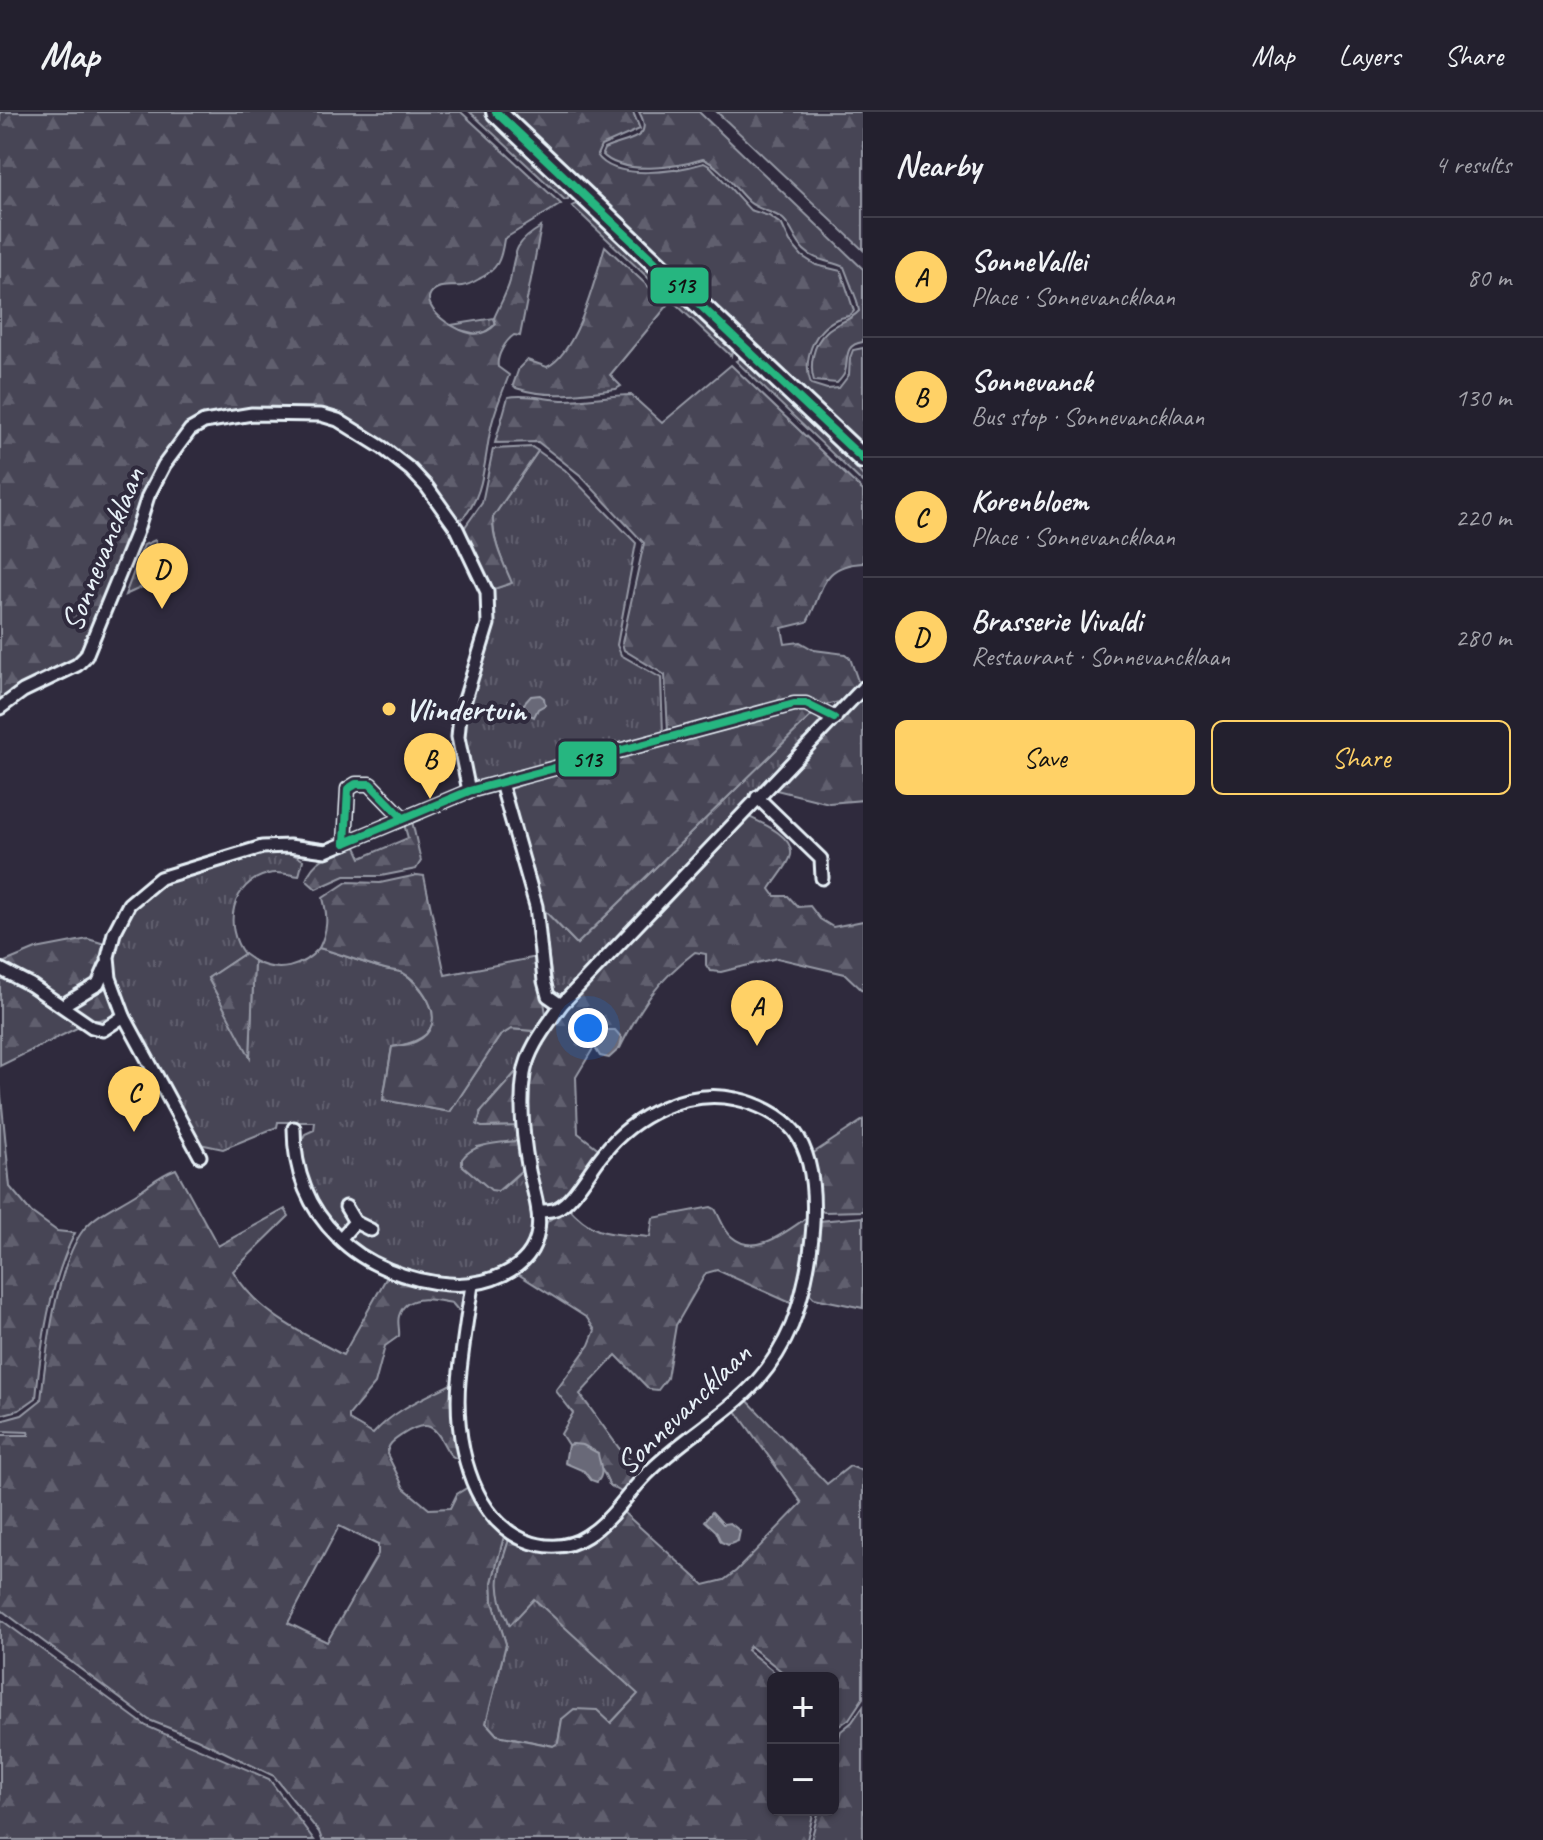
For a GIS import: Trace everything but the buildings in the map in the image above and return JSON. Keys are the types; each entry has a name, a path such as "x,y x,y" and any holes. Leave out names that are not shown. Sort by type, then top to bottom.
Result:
{"main road":[{"path":"496,112 863,459"}],"street":[{"name":"Sonnevancklaan","path":"0,708 23,691 77,665 86,656 136,534 148,496 164,465 190,430 204,422 240,415 321,415 338,420 365,435 411,470 427,487 457,529 487,592 488,624 460,716 458,737 469,791"},
{"path":"294,1128 295,1163 313,1206 340,1239 369,1260 426,1282 472,1285 500,1276 525,1257 538,1233 538,1211 522,1126 524,1071 534,1044 561,1005 863,688"},
{"path":"68,1002 103,978 114,933 129,904 160,878 262,847 289,846 326,851 469,791 794,704 806,704 834,718"},
{"path":"501,783 536,906 548,996 561,1005"},
{"path":"345,843 348,789 356,784 370,784 403,818"},
{"path":"757,797 821,859 822,878"},
{"path":"108,957 110,978 124,1016 200,1156"},
{"path":"0,969 31,985 92,1027 103,1030 124,1016"},
{"name":"Sonnevancklaan","path":"472,1285 459,1383 459,1413 466,1458 478,1493 492,1516 510,1532 548,1547 574,1542 603,1524 646,1475 756,1381 791,1327 815,1215 812,1182 807,1158 793,1131 781,1119 763,1109 737,1099 714,1097 669,1105 644,1117 605,1151 558,1209 538,1211"},
{"path":"346,1207 355,1222 371,1230"},
{"path":"340,1239 355,1222"}],"green space":[{"path":"0,112 461,112 561,204 504,239 498,263 485,275 467,285 438,288 429,296 434,311 452,326 471,334 490,329 496,324 494,318 509,286 517,249 525,238 541,227 520,336 511,338 498,359 498,367 509,375 492,423 479,490 467,513 458,522 415,467 369,432 339,416 253,410 202,418 186,427 159,462 144,493 83,654 64,668 0,702"},
{"path":"470,112 486,112 570,191 568,199 565,200"},
{"path":"508,112 633,112 640,129 601,146 597,155 606,163 618,169 647,172 704,163 750,210 769,216 782,225 790,242 802,256 816,265 841,271 854,311 829,324 816,338 809,356 809,375 811,384 827,389 839,388 849,375 853,350 863,348 863,448"},
{"path":"639,112 699,112 863,269 863,342 850,349 845,372 837,383 814,381 812,362 818,342 826,332 859,311 844,267 808,254 783,219 753,205 722,172 703,159 651,168 623,165 602,154 604,149 641,134 644,129"},
{"path":"717,112 863,112 863,250"},
{"path":"581,201 733,346 731,356 572,206"},
{"path":"605,246 668,305 610,375 621,386 566,394 516,388 513,385 519,368 527,360 547,367 568,346 584,313"},
{"path":"494,318 496,324 481,335 451,325"},
{"path":"743,357 834,443 863,476 863,483 736,361"},
{"path":"731,365 863,491 863,563 838,569 830,575 807,622 782,628 785,644 800,642 814,650 845,654 850,658 859,684 839,702 825,705 800,697 668,732 665,675 624,650 622,643 644,543 580,475 538,442 495,443 508,397 566,400 631,395 662,423"},
{"path":"532,447 538,451 493,517 496,543 512,583 491,590 462,531 482,503 493,449"},
{"path":"538,451 565,470 636,543 617,645 621,655 661,678 663,734 480,784 468,774 462,736 464,716 493,625 491,590 511,583 496,542 493,517"},
{"path":"155,540 169,575 125,595 144,545"},
{"path":"863,695 863,800 829,803 776,790"},
{"path":"804,708 814,713 577,944 542,908 510,789"},
{"path":"814,713 820,723 566,991 557,996 554,994 542,908 577,944"},
{"path":"749,817 776,831 791,848 788,863 770,889 775,896 788,896 798,907 810,906 820,919 833,927 863,921 863,991 845,974 777,958 721,972 710,971 706,965 706,954 695,952 670,973 651,995 620,1048 622,1042 597,1042 576,1077 578,1133 600,1150 563,1199 556,1205 547,1205 542,1201 528,1122 531,1074 538,1053 567,1009 586,987"},
{"path":"412,821 421,861 416,869 381,876 345,876 316,889 306,880 320,861 333,854 356,847 361,858 408,838 404,824"},
{"path":"287,851 303,860 299,876 272,873 246,886 234,907 233,919 237,943 244,954 208,978 250,1055 254,961 272,967 289,967 305,960 319,948 403,973 428,1000 433,1020 431,1028 419,1039 392,1047 383,1100 450,1112 500,1036 511,1029 534,1031 517,1071 480,1112 482,1127 516,1126 517,1141 477,1147 462,1165 491,1189 503,1188 523,1169 532,1207 532,1230 523,1250 508,1264 482,1277 452,1281 421,1277 390,1265 361,1248 336,1226 317,1202 300,1159 302,1139 314,1130 315,1122 278,1122 277,1127 223,1149 200,1144 119,993 114,957 119,934 135,908 165,881 263,854"},
{"path":"424,876 445,975 537,957 546,1014 534,1031 511,1029 500,1036 450,1112 383,1100 392,1047 421,1039 432,1024 432,1010 420,988 401,972 319,948 326,923 323,898 347,882 380,883"},
{"path":"88,939 105,944 105,978 117,1015 91,1022 0,964 36,949"},
{"path":"244,954 254,961 250,1057 208,978"},
{"path":"0,973 55,1006 79,1027 0,1066"},
{"path":"517,1071 516,1126 477,1125 481,1112"},
{"path":"0,1085 10,1187 31,1212 57,1231 75,1233 59,1272 48,1313 36,1398 19,1410 0,1415"},
{"path":"863,1120 863,1211 824,1212 820,1210 812,1154"},
{"path":"517,1141 523,1169 498,1191 491,1190 462,1165 462,1159 473,1150"},
{"path":"176,1169 218,1246 285,1209 289,1216 233,1271 243,1286 268,1310 343,1355 388,1275 424,1286 460,1290 465,1296 463,1311 452,1303 429,1299 408,1303 403,1308 398,1319 399,1336 385,1346 375,1384 349,1415 349,1420 373,1434 400,1411 453,1383 453,1415 461,1459 453,1457 434,1430 427,1426 416,1427 399,1437 390,1445 387,1454 404,1488 429,1509 450,1508 457,1494 470,1486 487,1519 504,1536 492,1582 493,1602 506,1644 486,1723 497,1735 553,1746 558,1743 562,1719 574,1709 597,1710 611,1723 638,1694 534,1599 510,1625 499,1592 502,1563 509,1540 548,1552 560,1550 622,1511 704,1585 724,1580 802,1503 734,1408 744,1397 827,1484 850,1466 863,1471 863,1698 849,1719 839,1726 839,1672 782,1672 750,1646 747,1650 774,1672 767,1672 767,1816 813,1816 807,1840 322,1840 274,1776 149,1720 0,1609 0,1435 29,1435 28,1432 0,1431 0,1421 22,1415 41,1400 59,1287 74,1245 84,1229 101,1214","holes":["339,1526 378,1545 378,1554 327,1642 288,1623"]},
{"path":"567,1206 595,1229 650,1237 653,1218 711,1207 729,1234 741,1243 751,1245 772,1240 809,1216 805,1255 793,1304 717,1270 706,1273 676,1325 667,1378 658,1390 649,1389 616,1355 580,1394 619,1448 643,1473 625,1494 609,1485 595,1462 573,1444 568,1445 561,1434 573,1413 556,1391 589,1345 595,1330 587,1318 515,1272 538,1251 547,1222"},
{"path":"863,1217 863,1308 814,1298 807,1291 819,1221"},
{"path":"504,1536 509,1540 500,1567 509,1624 534,1598 639,1694 611,1723 562,1719 558,1743 554,1746 497,1735 486,1723 506,1644 493,1602 492,1582"},
{"path":"0,1619 146,1726 269,1779 314,1840 0,1840"},
{"path":"863,1706 863,1840 811,1840 817,1816 839,1816 839,1737 841,1731"}],"water":[{"path":"540,695 545,705 538,709 534,717 522,711 521,707 531,696"},
{"path":"604,1030 615,1030 622,1038 620,1048 609,1058 600,1056 595,1048"},
{"path":"568,1445 583,1445 598,1453 602,1472 597,1482 584,1471 565,1463"},
{"path":"712,1512 723,1524 730,1523 740,1531 738,1541 728,1545 721,1542 716,1531 705,1521"}],"transit line":[{"name":"513","path":"496,112 863,459"},
{"name":"513","path":"345,843 469,791 794,704 806,704 834,718"},
{"name":"513","path":"345,843 348,789 356,784 370,784 403,818"}],"place":[{"name":"Brasserie Vivaldi","path":"162,609"},
{"name":"Vlindertuin","path":"389,709"},
{"name":"Sonnevanck","path":"430,799"},
{"name":"SonneVallei","path":"757,1046"},
{"name":"Korenbloem","path":"134,1132"}]}
